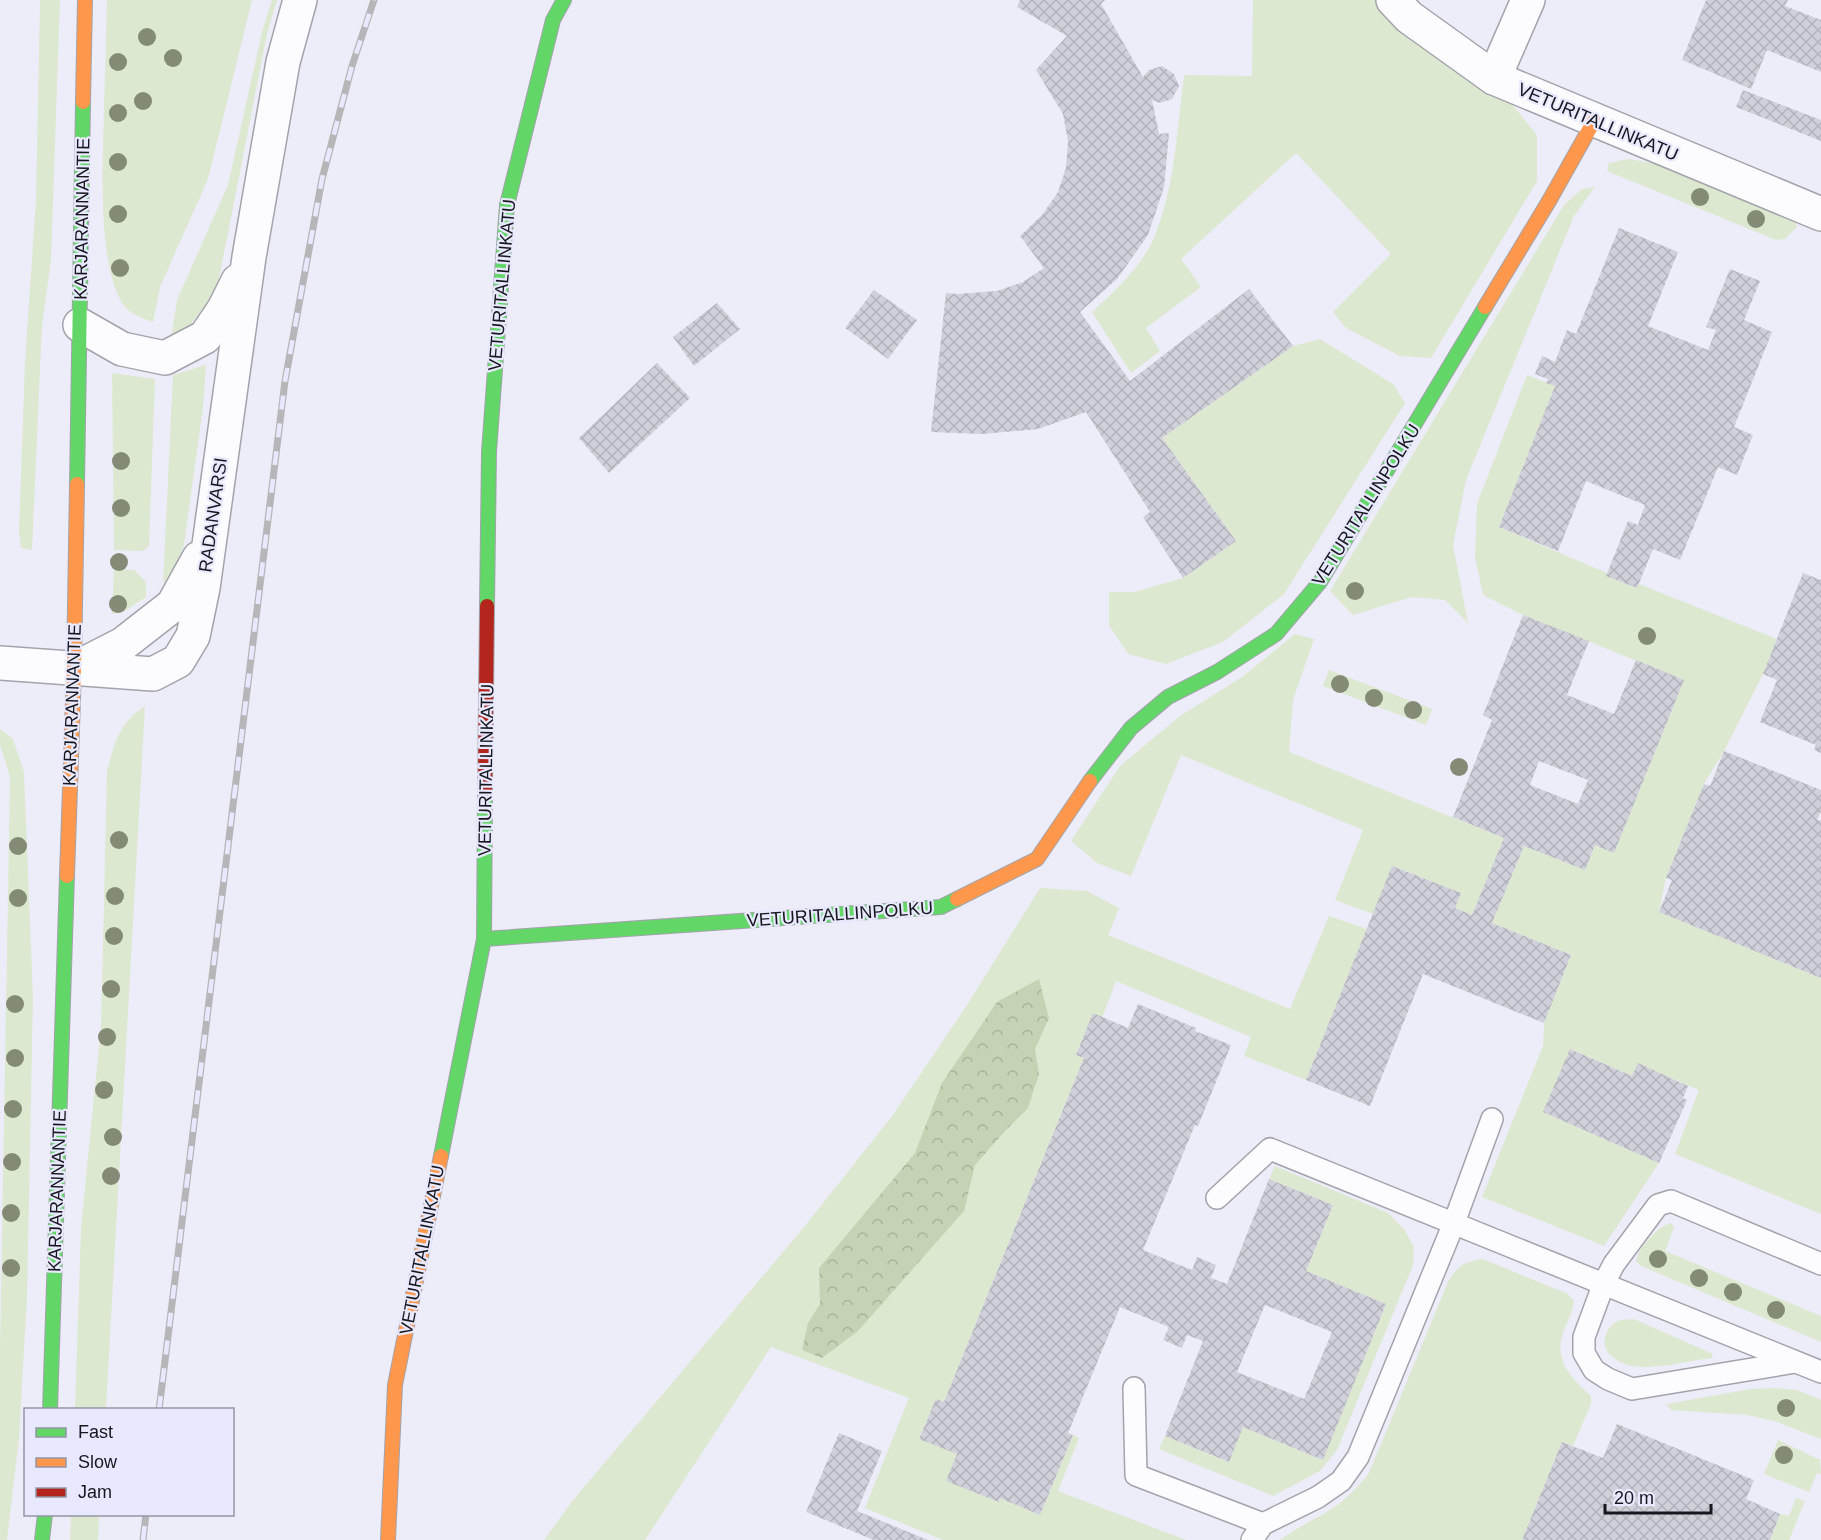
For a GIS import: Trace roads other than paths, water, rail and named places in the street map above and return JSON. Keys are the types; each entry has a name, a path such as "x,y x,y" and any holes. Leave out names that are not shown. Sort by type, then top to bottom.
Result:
{"street":[{"name":"KARJARANNANTIE","path":"50,1408 74,669 85,0"},
{"name":"RADANVARSI","path":"0,663 153,674 178,661 193,636 211,535 249,257 283,62 300,0"},
{"name":"VETURITALLINKATU","path":"388,1540 395,1385 484,939 489,452 507,205 553,20 564,0"},
{"name":"VETURITALLINKATU","path":"1394,0 1409,17 1494,78 1821,214"},
{"path":"1494,78 1528,0"},
{"name":"VETURITALLINPOLKU","path":"484,939 941,907 1037,860 1094,775 1131,728 1168,697 1217,672 1276,634 1320,582 1549,201 1594,121"},
{"name":"RADANVARSI","path":"80,326 122,349 165,358 206,337 224,309 249,257"},
{"path":"74,669 123,644 173,605 211,535"},
{"path":"42,1540 45,1516"}],"lane":[{"path":"1134,1388 1136,1476 1258,1532 1341,1481 1358,1457 1454,1223 1492,1119"},
{"path":"1217,1198 1270,1149 1821,1372"},
{"path":"1796,1362 1632,1389 1594,1370 1584,1353 1584,1337 1604,1283 1614,1264 1658,1204 1671,1201 1821,1264"}],"railway":[{"path":"159,1408 285,381 322,179 352,66 374,0"},
{"path":"143,1540 146,1516"}]}
